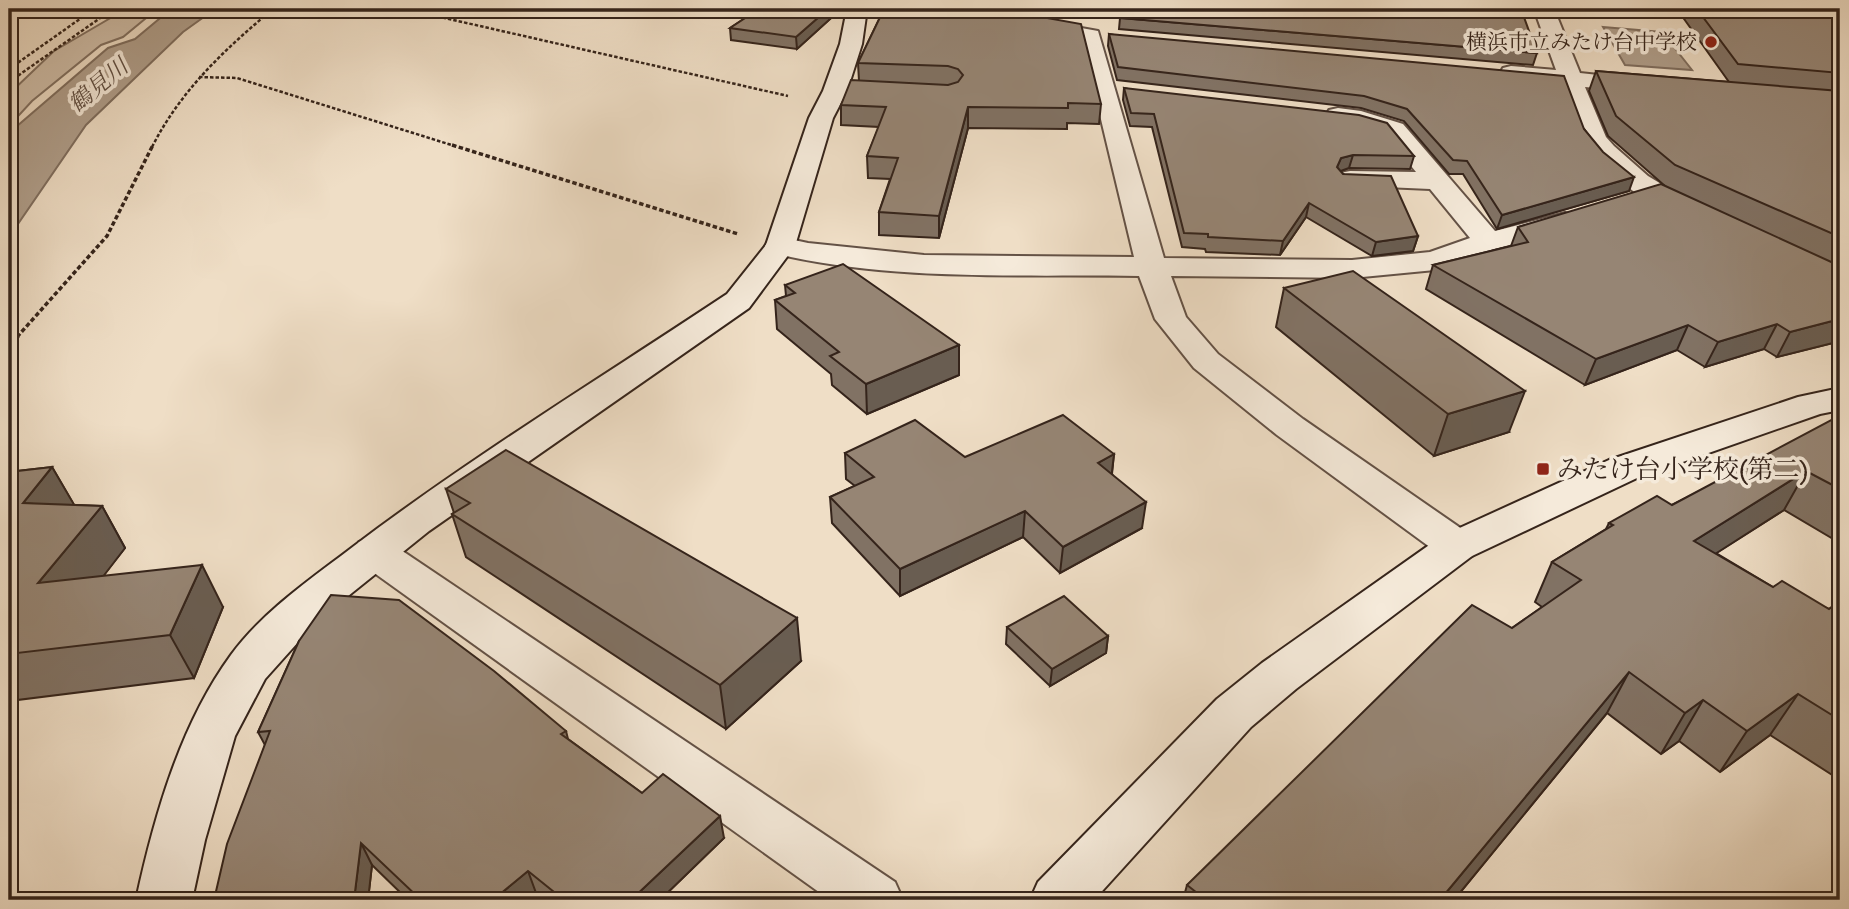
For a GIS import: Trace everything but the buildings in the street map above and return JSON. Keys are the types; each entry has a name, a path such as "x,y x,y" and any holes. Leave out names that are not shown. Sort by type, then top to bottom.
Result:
{"street":[{"path":"164,900 178,840 210,735 248,667 301,610 414,521 738,301 780,246 821,118 842,95 857,9"},
{"path":"941,9 1104,36 1119,90 1152,268 1171,319 1206,361 1290,427 1457,546"},
{"path":"1544,9 1594,140 1641,199 1710,223"},
{"path":"1487,71 1663,87"},
{"path":"1308,112 1361,118 1394,129 1488,241"},
{"path":"1350,179 1439,181"},
{"path":"780,246 808,252 924,264 1352,269 1435,261 1488,241 1509,239 1588,215"},
{"path":"1058,900 1234,713 1279,676 1457,546 1623,468 1811,405 1840,399"},
{"path":"374,552 874,900"}],"path":[{"path":"9,69 94,9"},
{"path":"9,82 113,9"},
{"path":"9,346 107,236 161,130 200,77 225,49 273,9"},
{"path":"405,9 798,99 842,95"},
{"path":"200,77 237,78 780,246"}],"shaded area":[{"path":"126,9 157,9 123,37 101,45 32,101 9,126 9,94 54,51"}],"water":[{"name":"鶴見川","path":"171,9 215,9 183,32 86,125 9,237 9,136 108,48 135,39"},
{"path":"1603,27 1662,32 1692,70 1625,65"}],"place":[{"name":"横浜市立みたけ台中学校","path":"1711,42"},
{"name":"みたけ台小学校(第二)","path":"1543,469"}]}
